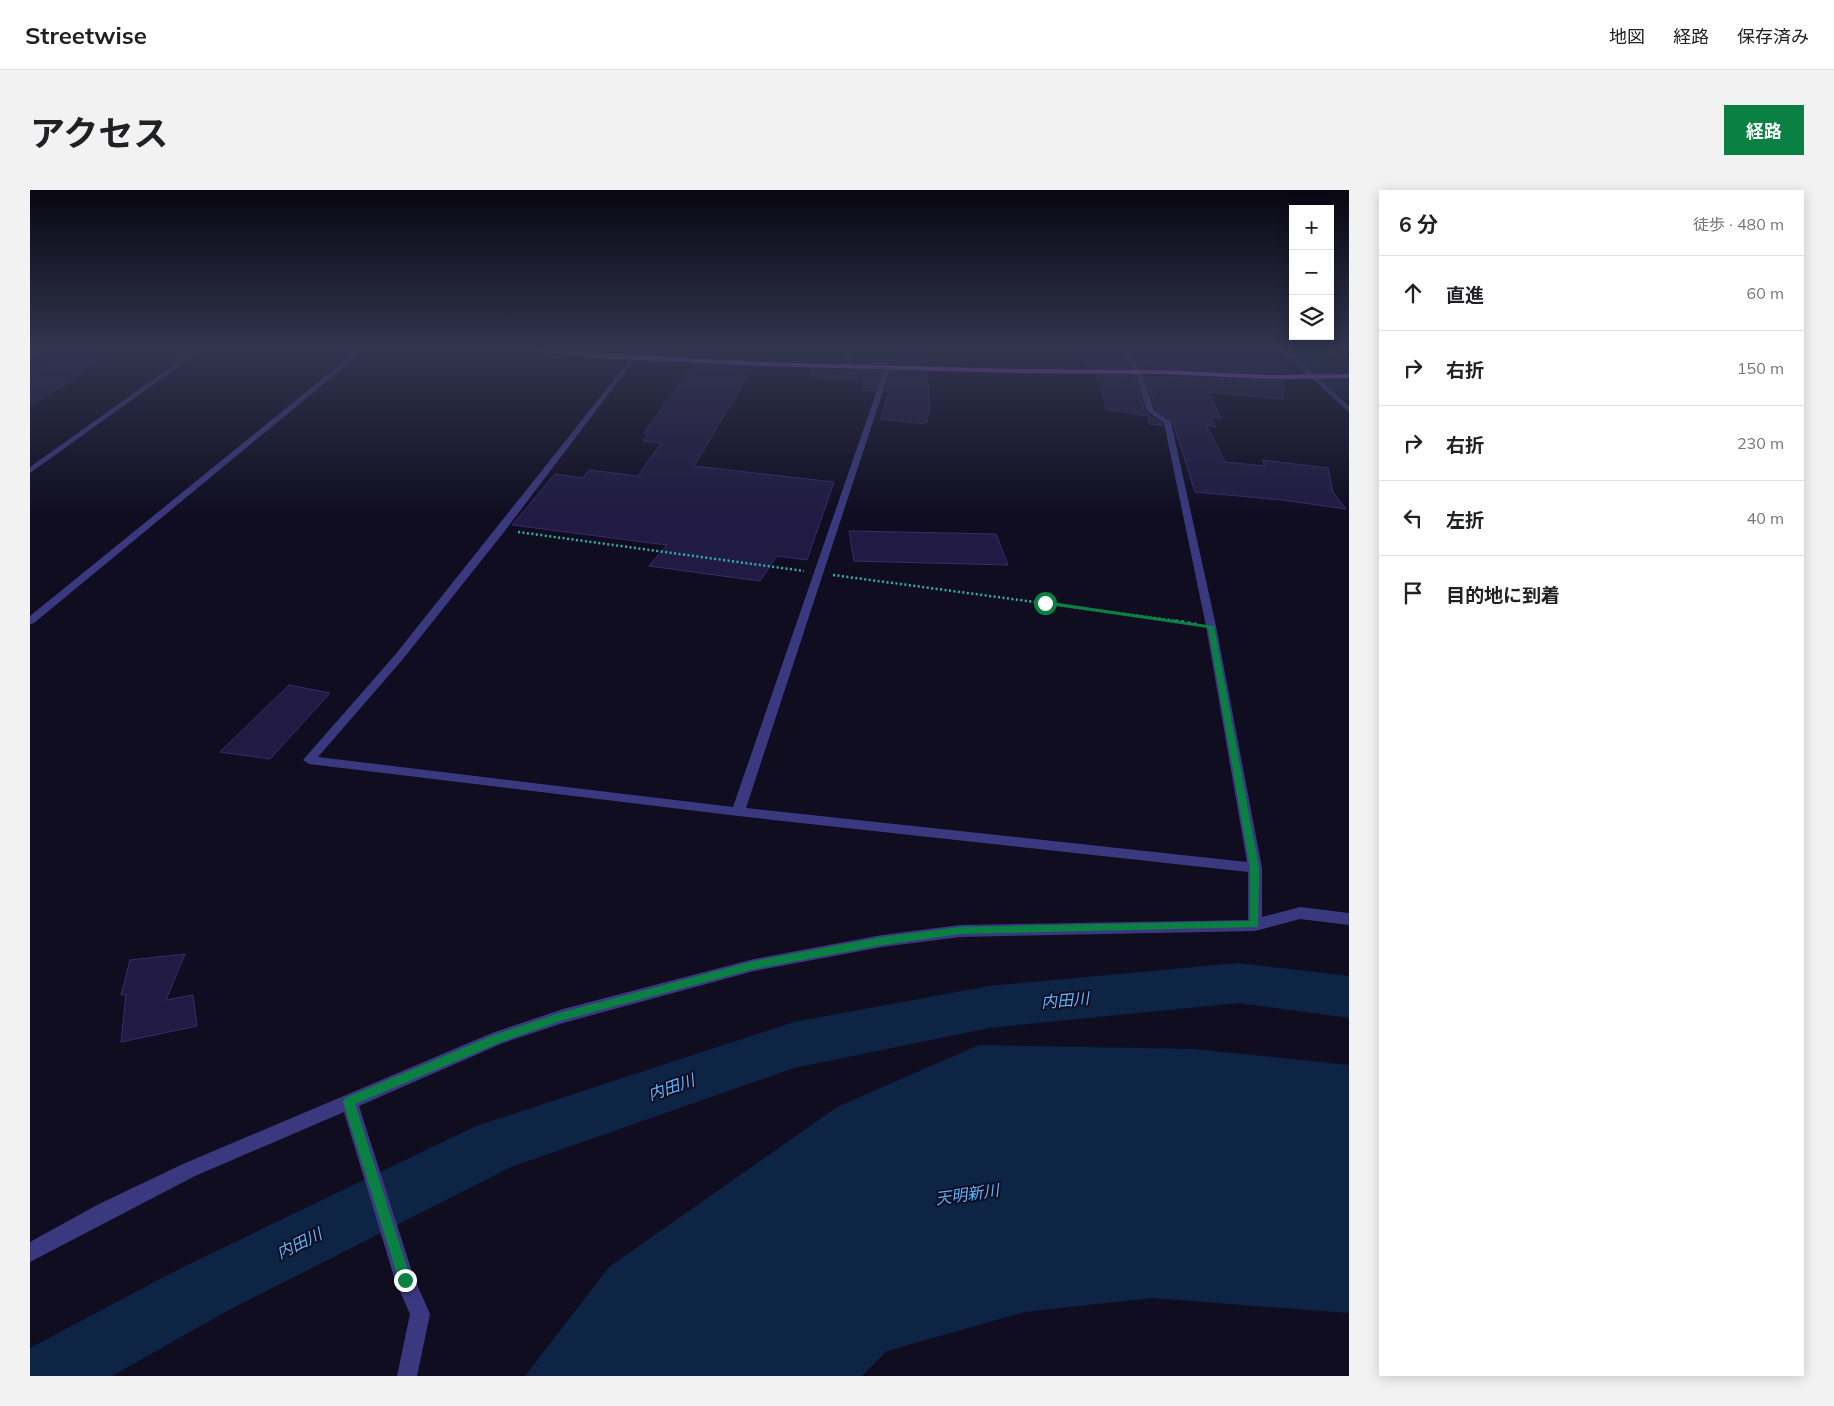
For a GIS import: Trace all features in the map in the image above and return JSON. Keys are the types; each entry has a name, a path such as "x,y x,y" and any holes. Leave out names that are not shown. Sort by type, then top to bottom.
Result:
{"street":[{"path":"30,471 123,404"},
{"path":"30,621 295,404"},
{"path":"597,404 501,530 399,657 309,760 738,812 1255,868"},
{"path":"738,812 875,404"},
{"path":"1149,404 1151,411 1167,422 1211,626 1255,868 1255,924"},
{"path":"30,1252 104,1212 189,1170 498,1038 563,1016 763,963 882,941 960,930 1255,924 1300,913 1349,919"},
{"path":"349,1102 405,1280 420,1314 407,1376"}],"path":[{"path":"501,530 1211,626"}],"water":[{"name":"天明新川","path":"979,1045 1194,1049 1349,1065 1349,1313 1152,1298 1024,1312 887,1351 862,1376 525,1376 609,1267 837,1107"}],"building":[{"path":"664,404 731,404 694,466 834,482 807,560 777,556 760,581 649,566 667,545 512,525 555,474 583,478 589,470 638,476 661,443 643,441 648,434 644,433"},
{"path":"885,404 930,404 926,424 880,419"},
{"path":"1105,404 1143,404 1145,412 1163,425 1149,424 1148,416 1106,409"},
{"path":"1154,404 1214,404 1221,418 1210,418 1216,427 1206,425 1225,462 1265,466 1262,460 1328,468 1333,492 1346,509 1282,500 1195,492 1173,422 1156,409"},
{"path":"849,531 996,534 1008,565 854,561"},
{"path":"289,685 330,693 270,759 220,752"},
{"path":"185,954 166,1000 193,995 197,1026 121,1042 126,994 121,995 130,960"}],"waterway":[{"name":"内田川","path":"46,1376 203,1290 496,1145 794,1045 989,1007 1238,983 1349,997"}],"route":[{"path":"405,1280 349,1102 498,1038 563,1016 754,965 882,941 960,930 1255,924 1255,868 1211,626 1045,603"}]}
